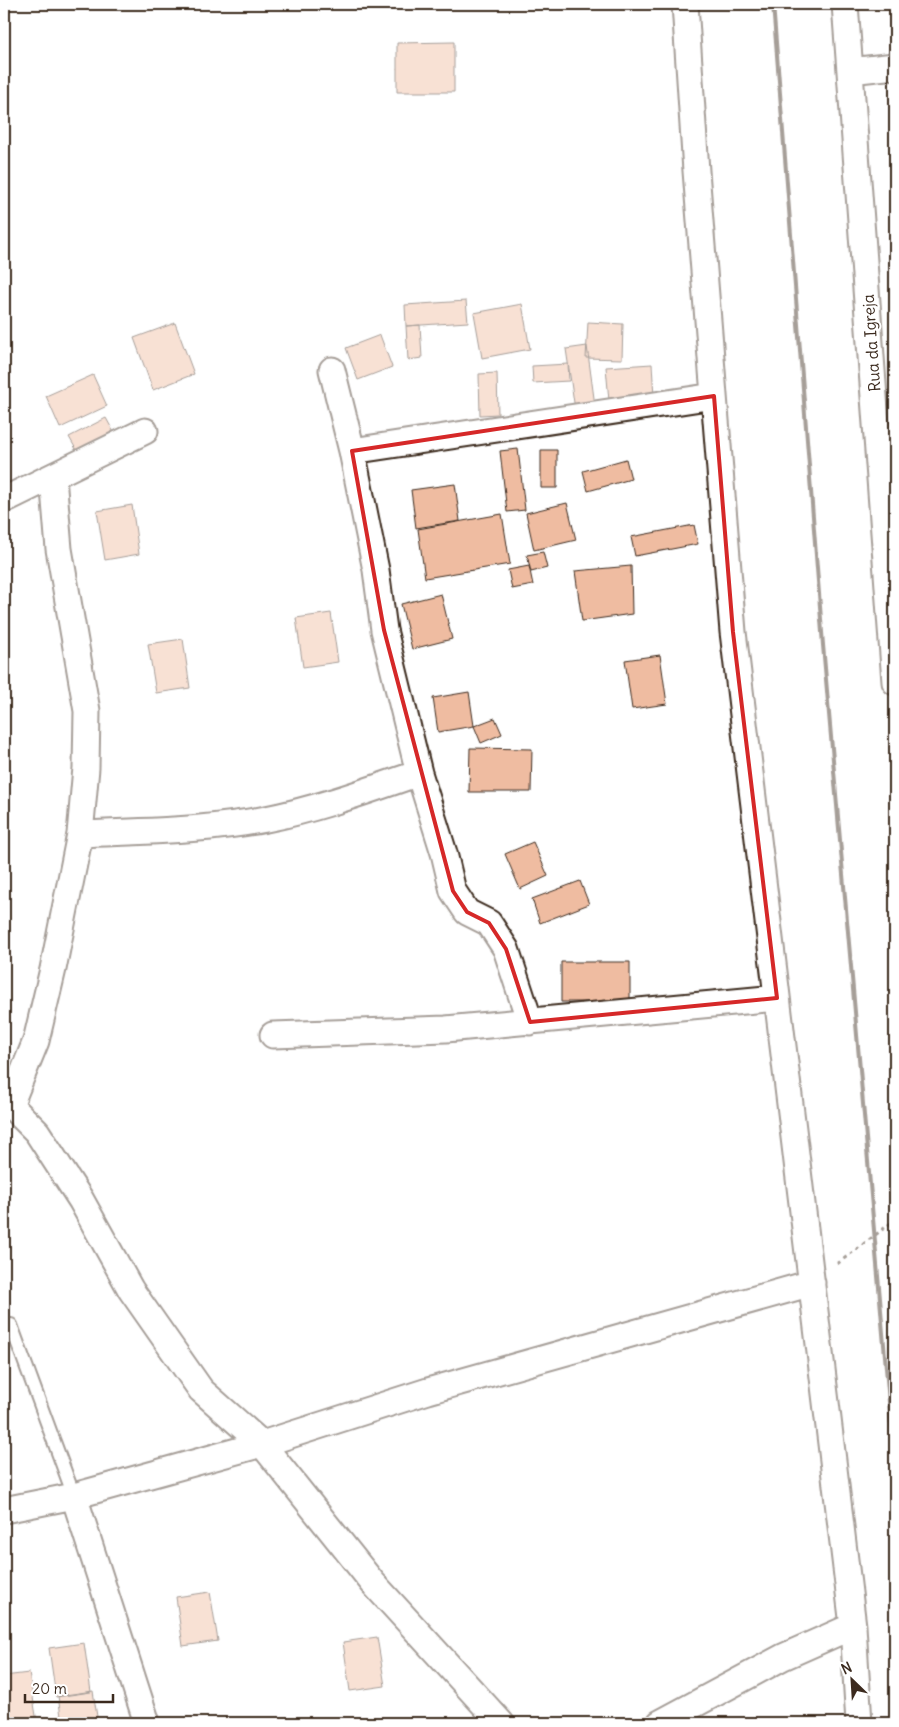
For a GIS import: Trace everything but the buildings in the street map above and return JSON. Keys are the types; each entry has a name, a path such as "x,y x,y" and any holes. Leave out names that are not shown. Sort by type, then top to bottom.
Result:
{"street":[{"path":"684,4 733,632 853,1626 859,1723"},
{"name":"Rua da Igreja","path":"845,4 850,70 885,378 895,682"},
{"path":"850,70 895,66"},
{"path":"332,370 352,451 376,570 384,630 419,773 444,853 453,891 467,912 490,923 506,949 530,1022"},
{"path":"352,451 714,396"},
{"path":"4,500 146,431"},
{"path":"53,477 59,549 87,711 86,768 80,834 53,969 36,1041 7,1103 37,1132 81,1200 132,1290 201,1390 262,1444 373,1583 501,1723"},
{"path":"80,834 186,830 266,819 346,798 419,773"},
{"path":"273,1035 446,1029 777,998"},
{"path":"4,1510 74,1496 262,1444 428,1391 812,1283"},
{"path":"74,1496 147,1723"},
{"path":"660,1723 783,1657 853,1626"}],"lane":[{"path":"11,1325 74,1496"}],"path":[{"path":"812,1283 895,1220"}],"highlighted area":[{"path":"714,396 733,632 777,998 530,1022 506,949 489,923 467,912 453,891 384,630 352,451"}],"railway":[{"path":"773,4 823,645 895,1471"}]}
